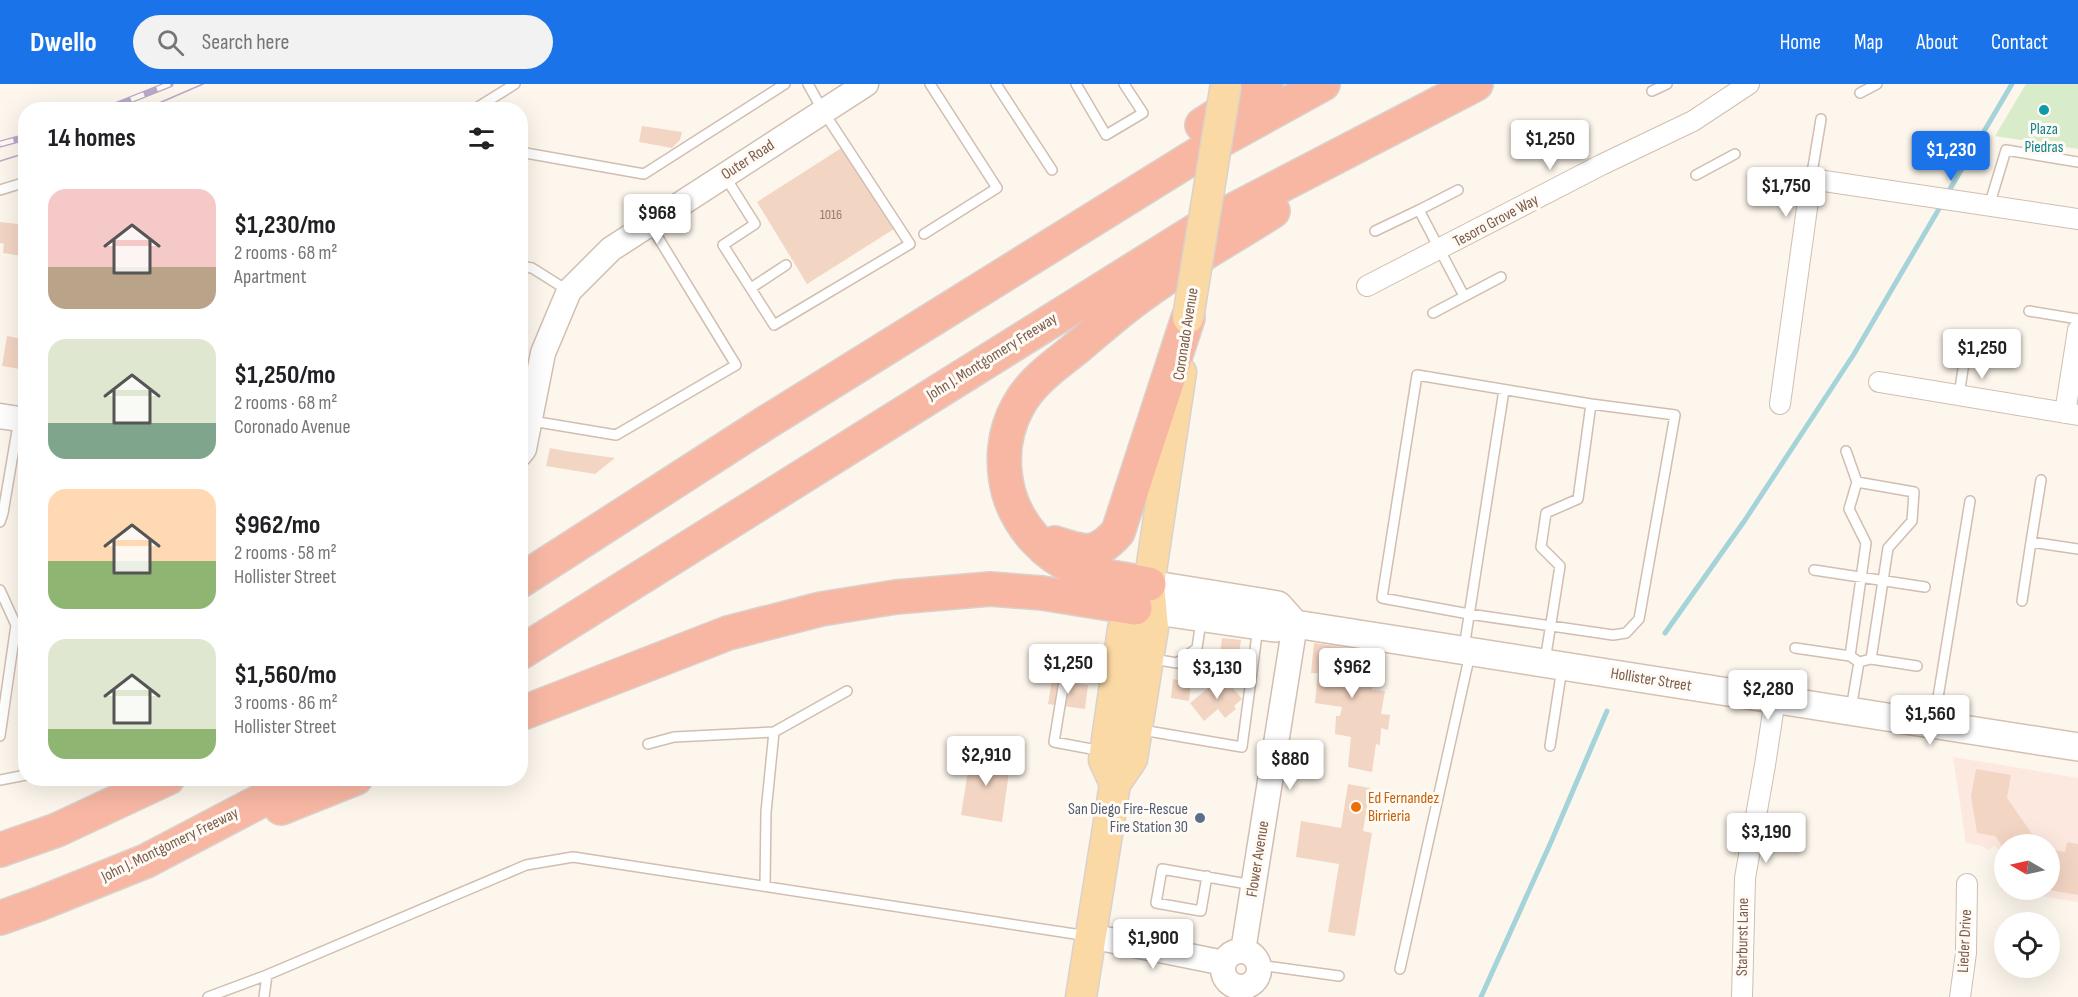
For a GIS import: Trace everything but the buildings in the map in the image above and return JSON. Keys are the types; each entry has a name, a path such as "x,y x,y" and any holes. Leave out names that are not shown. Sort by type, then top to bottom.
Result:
{"highway":[{"path":"875,355 1124,175 1266,84"},
{"path":"528,576 766,422 1215,143 1323,84"},
{"name":"John J. Montgomery Freeway","path":"528,648 1203,225 1476,84"},
{"path":"1145,601 1048,553 1026,528 1011,499 1005,476 1004,452 1006,435 1014,412 1027,392 1037,379 1147,291 1286,203 1364,159 1485,84"},
{"path":"1036,540 1085,551 1097,550 1108,543 1118,532 1188,318"},
{"path":"528,711 728,633 821,609 896,597 990,589 1145,601"},
{"path":"0,850 57,830 151,786"},
{"name":"John J. Montgomery Freeway","path":"0,918 146,861 289,786"},
{"path":"146,861 336,786"}],"main road":[{"name":"Coronado Avenue","path":"1081,997 1115,784 1132,759 1137,729 1153,628 1145,601 1226,84"},
{"name":"Coronado Avenue","path":"1115,784 1104,760 1123,629 1145,601"},
{"name":"Hollister Street","path":"1145,601 1201,617 1275,628 1295,624 2078,747"},
{"path":"1145,601 1278,605 1295,624"}],"street":[{"name":"Outer Road","path":"528,430 543,353 569,291 611,249 866,84"},
{"name":"Tesoro Grove Way","path":"1368,286 1601,165 1693,121 1749,84"},
{"path":"1780,404 1811,179 2078,219"},
{"path":"1880,382 2072,414 2078,330"},
{"name":"Flower Avenue","path":"1242,960 1295,624"},
{"name":"Starburst Lane","path":"1742,997 1745,878 1775,699"},
{"name":"Lieder Drive","path":"1960,997 1966,953 1967,884"},
{"path":"1090,936 1242,960"},
{"path":"1237,992 1224,975 1242,960"}],"lane":[{"path":"485,102 515,84"},
{"path":"528,153 644,174 783,84"},
{"path":"724,176 755,224 723,245 774,325 910,244 808,84"},
{"path":"924,234 997,188 930,84"},
{"path":"996,84 1052,171"},
{"path":"1076,84 1106,135 1143,113 1124,84"},
{"path":"1652,91 1667,84"},
{"path":"1860,93 1877,84"},
{"path":"1811,179 1821,119"},
{"path":"1982,205 2006,150 2078,162"},
{"path":"1696,175 1735,154"},
{"path":"0,190 18,184"},
{"path":"1375,231 1458,190"},
{"path":"1419,210 1464,296"},
{"path":"530,421 616,435 736,365 650,224"},
{"path":"750,288 786,265"},
{"path":"528,267 569,291"},
{"path":"1433,313 1501,277"},
{"path":"2029,311 2078,319"},
{"path":"1959,395 1965,356"},
{"path":"1417,375 1591,404 1675,415 1639,619 1626,633 1613,635 1469,614 1382,598 1417,375"},
{"path":"1400,969 1467,651 1469,614 1504,390"},
{"path":"1550,746 1554,665 1551,626 1560,566 1541,547 1546,513 1578,499 1591,404"},
{"path":"0,522 15,418"},
{"path":"1846,451 1857,482 1849,509 1866,543 1850,656"},
{"path":"2022,601 2041,480"},
{"path":"1857,482 1914,492 1912,521 1888,548 1870,659"},
{"path":"1934,724 1971,501"},
{"path":"2031,542 2078,549"},
{"path":"1814,570 1925,587"},
{"path":"0,590 16,625 0,736"},
{"path":"1148,658 1177,663 1197,648 1201,617"},
{"path":"1137,729 1242,747 1259,625"},
{"path":"1795,648 1850,656 1859,662 1870,659 1917,666"},
{"path":"1105,751 1054,742 1068,657 1118,665"},
{"path":"1851,711 1859,662"},
{"path":"648,744 674,737 774,732 847,691"},
{"path":"765,886 766,812 774,732"},
{"path":"0,780 18,777"},
{"path":"208,997 267,975 526,865 573,857 1090,936"},
{"path":"1207,876 1201,911 1156,903 1162,869 1207,876 1253,885"},
{"path":"1242,960 1339,976"},
{"path":"264,997 267,975"}],"shaded area":[{"path":"1953,757 2078,778 2078,902 2060,899 2060,834 1994,834 1994,846 1988,850 1982,846 1966,843"}],"green space":[{"name":"Plaza Piedras","path":"2026,84 2078,84 2078,149 1995,136"}],"waterway":[{"path":"1947,194 2012,84"},
{"path":"1665,633 1745,520 1854,354 1943,202"},
{"path":"1481,997 1607,711"}],"tram line":[{"path":"161,102 203,84"},
{"path":"0,161 18,155"}],"railway":[{"path":"125,102 170,84"},
{"path":"0,144 18,139"}],"place":[{"name":"Plaza Piedras","path":"2044,110"},
{"name":"Ed Fernandez Birrieria","path":"1356,807"},
{"name":"San Diego Fire-Rescue Fire Station 30","path":"1200,818"}]}
